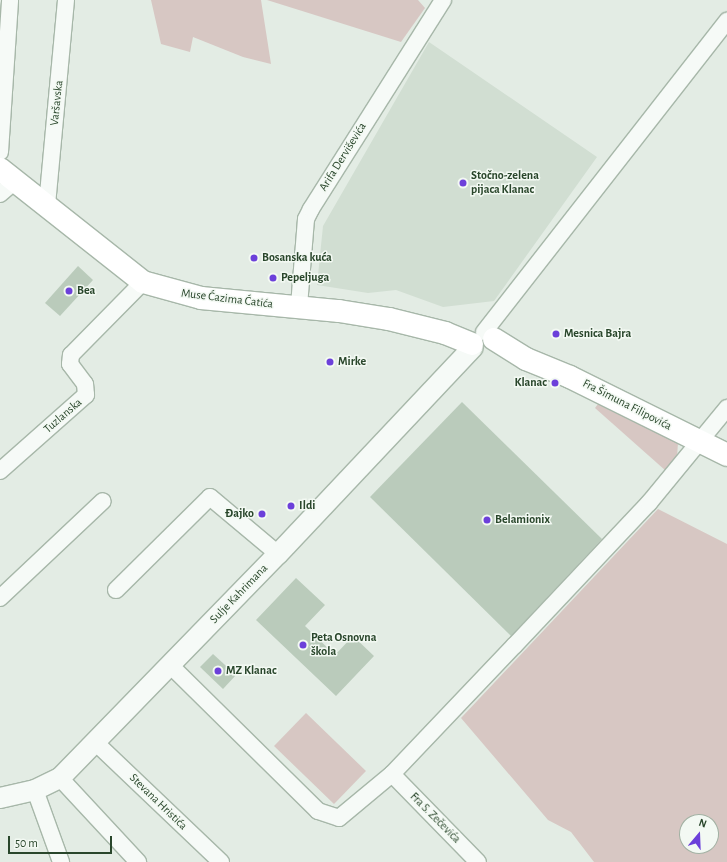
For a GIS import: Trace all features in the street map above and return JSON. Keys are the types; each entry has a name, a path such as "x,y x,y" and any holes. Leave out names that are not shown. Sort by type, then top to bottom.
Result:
{"main road":[{"name":"Muse Ćazima Ćatića","path":"8,174 47,205 83,237 143,282 201,298 299,306 389,319 445,333 480,344"},
{"name":"Fra Šimuna Filipovića","path":"480,344 526,359 570,377 727,455"}],"street":[{"path":"0,152 10,0"},
{"name":"Varšavska","path":"47,205 66,0"},
{"name":"Arifa Derviševića","path":"299,306 306,219 427,21 443,0"},
{"path":"480,344 727,21"},
{"path":"480,344 727,37"},
{"path":"0,194 8,174"},
{"name":"Tuzlanska","path":"0,471 86,395 85,384 70,364 71,355 143,282"},
{"name":"Sulje Kahrimana","path":"0,798 35,790 60,778 480,344"},
{"path":"170,665 318,811 339,818 392,774 650,503 727,408"},
{"path":"116,590 210,497 278,554"},
{"path":"0,598 103,501"},
{"name":"Stevana Hristića","path":"95,742 220,862"},
{"name":"Fra S. Zečevića","path":"392,774 478,862"},
{"path":"60,778 138,862"},
{"path":"35,790 61,862"}],"shaded area":[{"path":"151,0 261,0 271,64 243,57 193,37 190,52 161,44"},
{"path":"267,0 418,0 425,8 401,42"},
{"name":"Stočno-zelena pijaca Klanac","path":"429,42 597,157 494,301 443,307 396,290 368,293 317,285 323,226"},
{"path":"598,404 678,443 677,457 666,471 595,408"},
{"path":"658,509 727,544 727,862 594,862 571,832 548,820 461,718"},
{"path":"306,713 366,771 334,804 274,746"}],"building":[{"name":"Bea","path":"78,266 93,280 60,316 45,303"},
{"name":"Belamionix","path":"462,402 602,539 511,636 370,497"},
{"name":"Peta Osnovna škola","path":"296,578 325,605 305,626 335,655 353,636 374,656 336,696 256,620"},
{"name":"MZ Klanac","path":"213,654 236,675 223,689 200,667"}],"place":[{"name":"Stočno-zelena pijaca Klanac","path":"463,183"},
{"name":"Bosanska kuća","path":"254,258"},
{"name":"Pepeljuga","path":"273,278"},
{"name":"Bea","path":"69,291"},
{"name":"Mesnica Bajra","path":"556,334"},
{"name":"Mirke","path":"330,362"},
{"name":"Klanac","path":"555,383"},
{"name":"Ildi","path":"291,506"},
{"name":"Đajko","path":"262,514"},
{"name":"Belamionix","path":"487,520"},
{"name":"Peta Osnovna škola","path":"303,645"},
{"name":"MZ Klanac","path":"218,671"}]}
